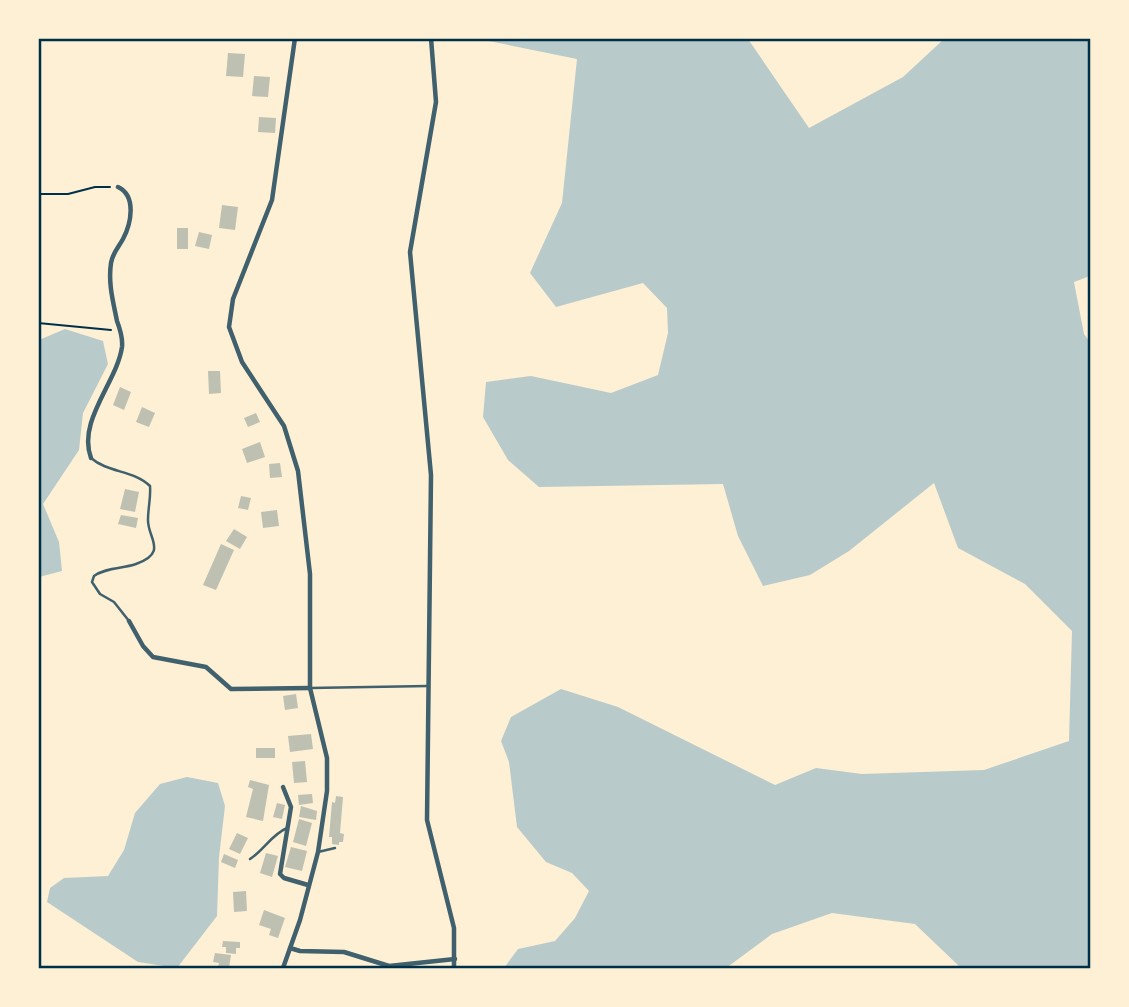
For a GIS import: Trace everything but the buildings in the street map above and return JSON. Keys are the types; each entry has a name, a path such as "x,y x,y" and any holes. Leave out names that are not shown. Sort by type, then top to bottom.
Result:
{"street":[{"path":"283,968 300,920 318,852 327,791 327,758 310,688 310,574 298,471 284,426 242,362 229,327 233,299 272,200 295,38"},
{"path":"432,38 436,102 410,252 431,475 427,820 454,928 454,968"},
{"path":"91,458 87,440 101,395 122,349 109,275 111,259 122,240 131,213 128,198 118,187"},
{"path":"129,621 143,646 153,657 206,667 231,689 310,688"},
{"path":"283,787 291,807 280,874 284,878 308,885"},
{"path":"290,948 300,951 344,952 389,966 455,959"}],"lane":[{"path":"91,458 96,463 133,475 150,486 148,519 155,539 155,548 150,556 136,564 100,571 92,582 100,594 114,602 129,621"},
{"path":"310,688 428,686"},
{"path":"250,859 263,850 276,833 287,828"},
{"path":"318,852 335,848"}],"path":[{"path":"38,194 68,194 95,187 118,187"},
{"path":"38,323 120,331"},
{"path":"903,968 911,968"}],"shaded area":[{"path":"479,39 748,39 809,128 903,77 944,39 1090,39 1090,276 1074,282 1084,334 1090,342 1090,968 961,968 915,924 832,913 772,934 726,968 504,968 518,949 555,941 575,918 589,891 572,873 546,862 517,827 509,762 501,741 511,717 561,689 618,707 775,785 816,768 862,774 984,770 1069,741 1072,631 1025,584 958,548 934,483 849,551 810,575 763,586 738,536 723,484 539,487 508,460 483,417 486,382 531,376 611,393 658,375 668,333 667,308 643,283 556,307 530,273 562,203 577,59"},
{"path":"65,329 103,341 108,364 83,413 79,450 43,504 59,542 62,571 39,577 39,340"},
{"path":"187,777 218,783 225,806 219,857 217,916 177,968 138,962 47,902 50,888 64,878 108,876 124,850 135,813 160,784"}]}
